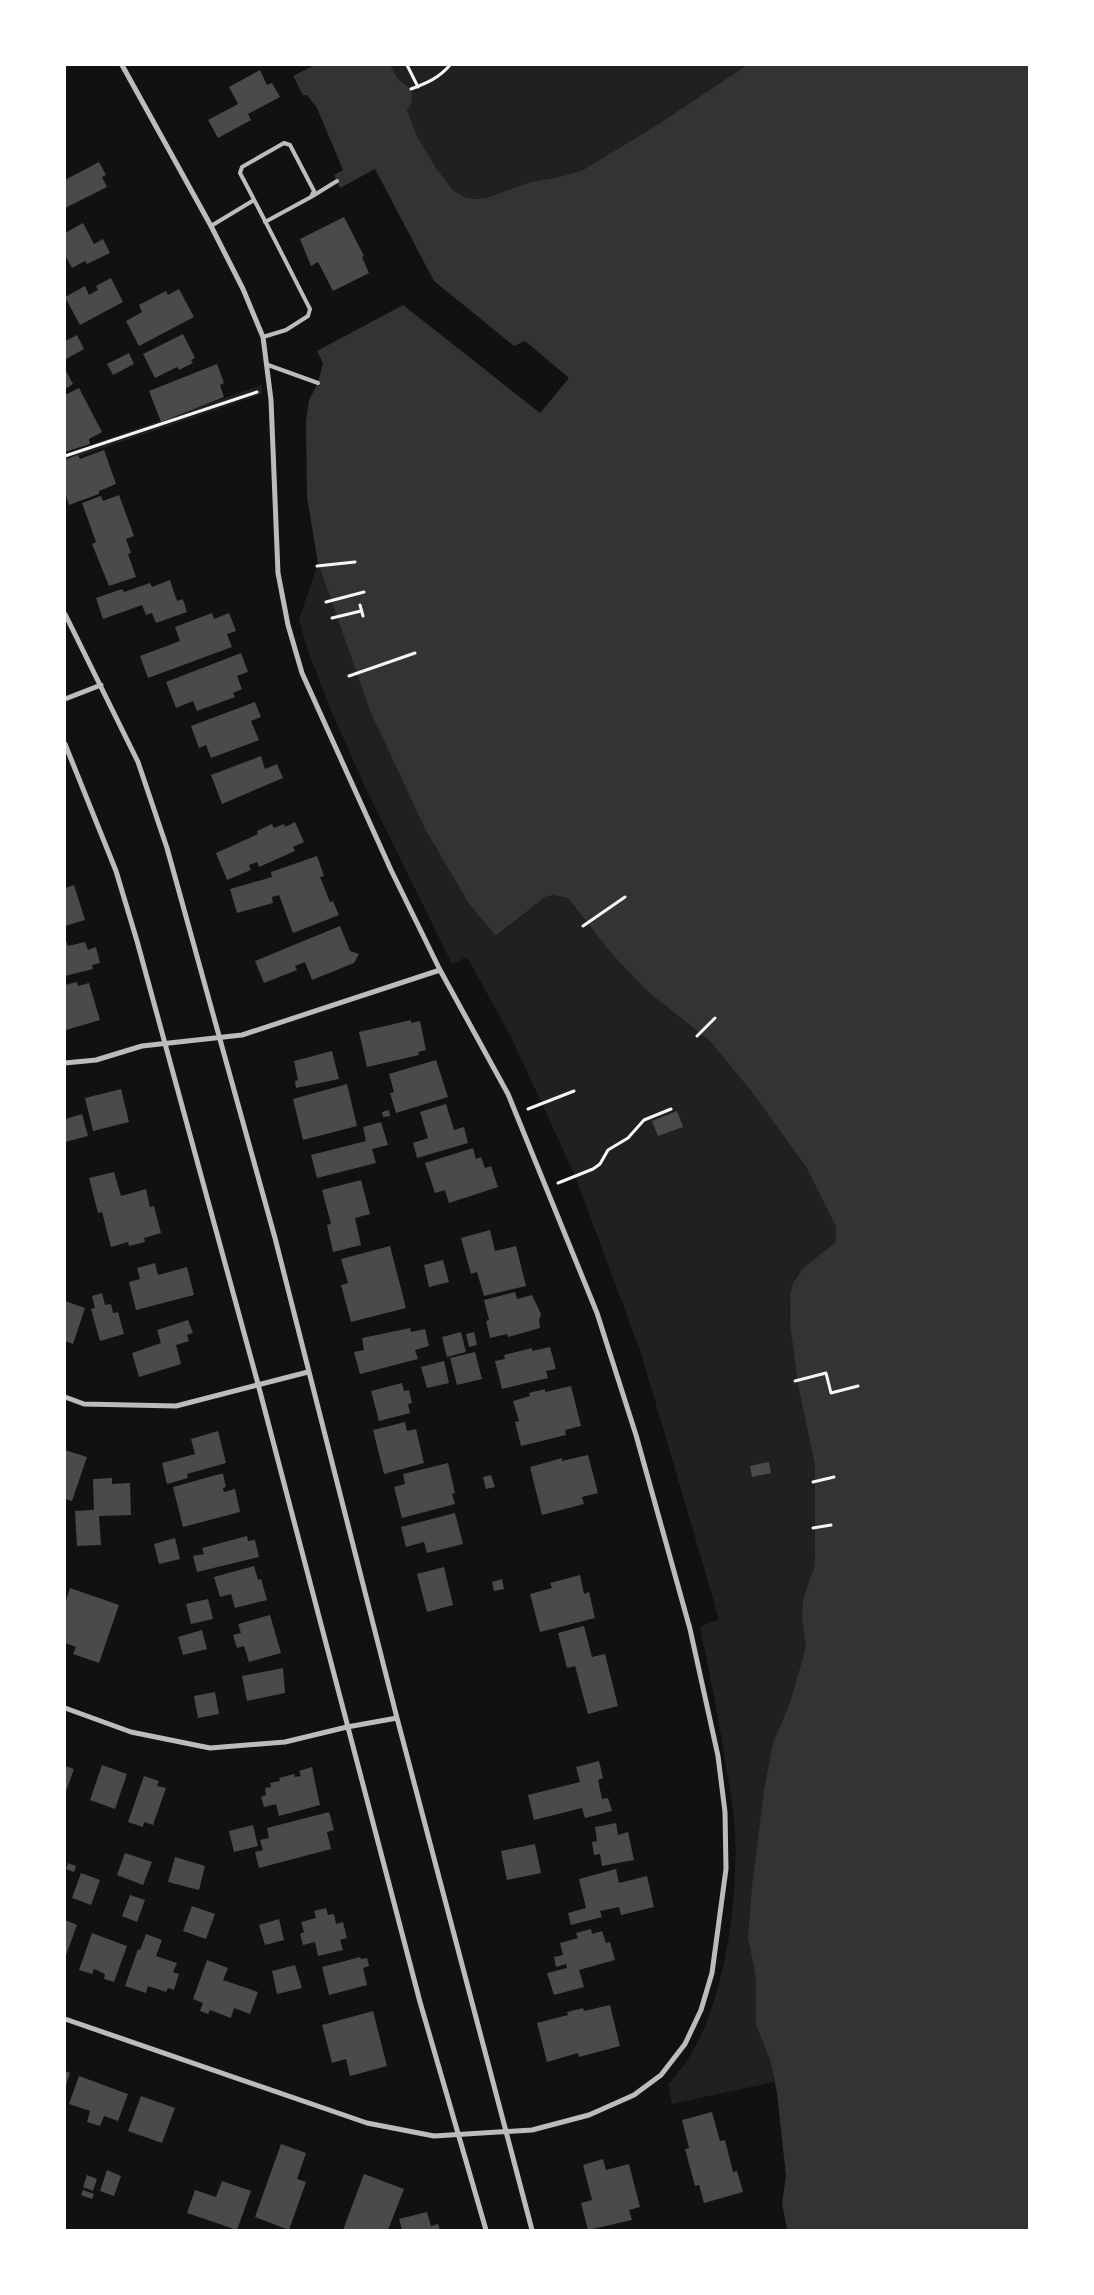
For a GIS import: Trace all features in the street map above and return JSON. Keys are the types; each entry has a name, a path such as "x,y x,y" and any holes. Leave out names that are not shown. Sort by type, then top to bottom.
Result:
{"street":[{"path":"65,2019 367,2123 434,2136 532,2130 589,2114 634,2096 661,2075 685,2044 701,2010 712,1973 726,1869 725,1812 718,1756 682,1596 636,1435 597,1313 508,1094 440,970 391,870 302,672 288,625 278,573 270,389 263,337 243,289 211,226 122,65"},
{"path":"65,614 129,741 149,792 167,848 275,1238 397,1718 532,2230"},
{"path":"65,699 101,685"},
{"path":"65,744 116,871 165,1043 258,1384 347,1727 457,2135 486,2230"},
{"path":"65,1063 96,1060 142,1046 242,1035 440,970"},
{"path":"65,1397 84,1404 176,1406 308,1372"},
{"path":"65,1708 131,1732 210,1748 285,1742 347,1727 397,1718"}],"lane":[{"path":"263,337 286,330 308,316 310,309 240,173 242,167 284,143 290,145 314,191 312,197"},
{"path":"265,222 337,182"},
{"path":"211,226 254,200"},
{"path":"268,365 318,383"}],"path":[{"path":"407,65 418,87"},
{"path":"411,89 441,75 450,65"},
{"path":"65,456 270,389"},
{"path":"316,566 355,562"},
{"path":"326,602 364,592"},
{"path":"360,605 363,616"},
{"path":"332,618 361,611"},
{"path":"349,676 414,653"},
{"path":"583,926 625,897"},
{"path":"697,1036 715,1018"},
{"path":"540,1104 574,1091"},
{"path":"572,1177 600,1164 608,1150 628,1138 644,1120 672,1109"},
{"path":"795,1382 826,1373 831,1393 858,1386"},
{"path":"814,1482 834,1477"},
{"path":"814,1528 831,1525"}],"shaded area":[{"path":"315,65 390,65 398,79 411,89 412,103 407,110 417,136 436,168 453,190 464,197 475,199 486,198 530,182 559,177 583,170 657,125 747,65 1029,65 1029,2230 787,2230 782,2203 786,2176 777,2093 770,2060 756,2025 756,1979 748,1938 752,1886 764,1791 773,1743 790,1702 806,1647 802,1618 803,1599 814,1568 815,1559 815,1466 798,1385 790,1324 790,1295 793,1283 803,1268 836,1242 836,1227 806,1167 751,1091 709,1040 648,992 611,953 568,898 553,895 545,897 496,936 469,904 425,829 370,711 318,563 307,497 306,421 309,400 318,383 323,363 317,351 403,305 540,413 569,378 525,341 514,346 434,281 375,169 340,188 334,175 343,170 317,108 307,95 303,95 293,76"},
{"path":"390,65 747,65 657,125 583,170 559,177 530,182 486,198 475,199 464,197 453,190 436,168 417,136 407,110 411,89 398,79"},
{"path":"262,385 262,394 65,461 65,454"},
{"path":"318,563 370,711 425,829 469,904 497,936 545,897 553,895 568,898 611,953 648,992 709,1040 751,1091 806,1167 836,1227 836,1242 830,1249 814,1259 796,1277 790,1295 789,1315 798,1385 815,1466 815,1559 814,1568 803,1599 806,1647 790,1702 776,1735 769,1765 750,1910 748,1938 756,1979 756,2025 770,2060 774,2082 672,2104 668,2084 687,2061 707,2022 724,1962 733,1907 735,1833 733,1810 718,1718 700,1627 719,1619 641,1353 573,1171 511,1037 467,957 452,964 366,789 329,706 305,642 299,619"}],"building":[{"path":"260,70 267,85 272,83 280,97 248,114 251,120 218,138 208,120 238,104 229,87"},
{"path":"99,162 106,175 102,177 107,187 65,208 65,180"},
{"path":"344,217 364,256 362,257 369,273 333,291 318,262 311,266 300,239"},
{"path":"83,223 94,244 103,239 110,253 87,264 85,261 72,268 65,255 65,233"},
{"path":"111,278 123,302 80,325 65,297 85,286 89,295 98,290 96,286"},
{"path":"179,289 194,317 139,346 126,321 142,312 139,305 166,291 168,295"},
{"path":"183,334 195,358 191,360 193,363 179,370 177,367 155,378 143,354"},
{"path":"77,335 84,349 66,359 65,341"},
{"path":"129,353 134,364 113,375 107,364"},
{"path":"217,364 224,383 220,385 224,397 161,422 149,391"},
{"path":"65,369 73,384 65,389"},
{"path":"79,388 102,432 89,439 90,444 65,452 65,395"},
{"path":"104,450 116,484 99,491 99,494 69,505 65,493 65,460 78,455 80,459"},
{"path":"119,495 134,536 126,539 131,553 128,554 136,577 109,586 92,544 96,542 82,503 101,496 103,501"},
{"path":"170,580 177,601 183,599 187,612 156,623 152,613 146,615 142,605 103,619 96,598 122,589 124,592 150,583 152,587"},
{"path":"212,613 214,619 229,613 236,631 227,634 232,647 148,678 140,656 180,641 175,627"},
{"path":"241,653 248,672 237,676 242,689 233,693 235,697 197,711 193,701 176,708 166,682"},
{"path":"255,702 261,717 251,721 259,740 211,758 206,745 199,748 191,726"},
{"path":"261,756 265,769 277,764 283,778 222,804 211,775"},
{"path":"295,822 304,842 293,847 295,851 259,867 257,862 249,865 251,870 227,880 216,853 258,834 257,831 272,824 274,828 284,824 285,827"},
{"path":"317,856 324,876 320,877 330,902 333,901 339,915 293,933 279,895 272,897 273,903 237,913 230,889 272,877 271,872"},
{"path":"74,885 85,920 65,926 65,888"},
{"path":"340,926 350,951 359,954 354,963 312,980 305,962 295,966 297,970 264,983 255,961"},
{"path":"65,938 68,946 85,942 88,950 96,947 100,963 92,965 93,969 65,976"},
{"path":"77,982 78,986 89,983 100,1020 66,1030 65,985"},
{"path":"411,1020 411,1023 420,1021 426,1050 418,1052 419,1055 367,1067 359,1032"},
{"path":"332,1051 339,1079 296,1088 295,1081 298,1080 294,1061"},
{"path":"436,1060 448,1097 396,1113 390,1093 394,1092 389,1074"},
{"path":"347,1084 357,1126 303,1140 293,1099"},
{"path":"121,1089 129,1122 93,1131 85,1098"},
{"path":"446,1104 454,1130 464,1127 468,1143 417,1158 413,1143 428,1138 420,1112"},
{"path":"389,1110 390,1116 383,1117 382,1112"},
{"path":"677,1111 683,1127 658,1136 652,1121"},
{"path":"82,1114 88,1136 65,1142 65,1119"},
{"path":"381,1122 388,1145 372,1149 376,1163 317,1178 311,1155 366,1141 363,1127"},
{"path":"473,1148 476,1159 481,1157 485,1168 491,1166 498,1187 449,1203 445,1190 435,1193 425,1163"},
{"path":"114,1172 121,1196 146,1189 150,1207 154,1206 161,1233 144,1238 145,1242 129,1246 128,1242 111,1247 102,1212 98,1213 89,1178"},
{"path":"361,1180 370,1214 355,1218 361,1245 333,1252 327,1225 331,1224 322,1190"},
{"path":"490,1230 495,1251 516,1246 526,1286 484,1296 477,1272 471,1274 461,1238"},
{"path":"390,1246 406,1308 351,1322 341,1285 348,1283 341,1259"},
{"path":"443,1260 449,1282 429,1287 424,1265"},
{"path":"155,1263 158,1275 187,1267 194,1295 136,1310 129,1282 140,1279 137,1268"},
{"path":"515,1292 517,1299 532,1295 541,1314 539,1320 540,1328 508,1337 507,1334 490,1338 486,1321 489,1320 484,1300"},
{"path":"102,1293 105,1305 111,1304 113,1313 118,1312 124,1334 100,1341 91,1309 95,1308 92,1296"},
{"path":"65,1301 85,1308 73,1344 65,1341"},
{"path":"188,1320 193,1333 187,1335 189,1341 176,1345 181,1364 139,1377 132,1353 161,1343 157,1330"},
{"path":"410,1328 411,1332 425,1329 429,1346 415,1350 418,1359 360,1374 354,1352 364,1350 362,1338"},
{"path":"461,1332 466,1352 447,1357 442,1337"},
{"path":"474,1332 477,1345 469,1347 466,1334"},
{"path":"550,1347 556,1369 546,1371 548,1378 502,1389 495,1361 505,1359 504,1355 532,1348 532,1351"},
{"path":"475,1352 482,1379 457,1385 450,1358"},
{"path":"444,1361 449,1383 427,1388 421,1367"},
{"path":"402,1383 404,1391 409,1390 412,1403 408,1404 410,1413 379,1421 371,1391"},
{"path":"571,1386 581,1426 565,1430 566,1435 521,1446 515,1422 519,1421 513,1401 530,1396 529,1393 545,1389 545,1392"},
{"path":"405,1422 407,1431 416,1429 424,1463 384,1474 373,1430"},
{"path":"218,1431 226,1463 187,1474 188,1478 167,1484 162,1463 195,1454 191,1439"},
{"path":"65,1450 87,1457 72,1501 65,1499"},
{"path":"588,1455 598,1493 582,1497 584,1504 542,1515 530,1467 562,1458 562,1461"},
{"path":"769,1462 771,1473 752,1477 750,1466"},
{"path":"448,1463 455,1493 452,1494 455,1504 402,1518 394,1487 405,1484 403,1474"},
{"path":"223,1474 226,1487 223,1488 224,1492 235,1489 240,1512 183,1527 173,1487"},
{"path":"491,1475 495,1487 486,1489 483,1477"},
{"path":"112,1478 112,1484 130,1483 131,1515 99,1516 101,1545 77,1546 75,1511 94,1510 93,1479"},
{"path":"455,1513 463,1544 427,1553 424,1542 406,1547 401,1527"},
{"path":"247,1536 248,1541 255,1540 259,1557 197,1572 193,1556 204,1554 202,1548"},
{"path":"175,1538 180,1559 159,1564 154,1544"},
{"path":"254,1566 258,1580 261,1579 267,1600 235,1608 231,1594 220,1597 214,1577"},
{"path":"444,1567 453,1605 427,1612 417,1574"},
{"path":"580,1575 584,1594 589,1592 595,1618 540,1632 530,1594 552,1588 550,1583"},
{"path":"502,1579 504,1589 494,1591 492,1582"},
{"path":"70,1588 119,1605 99,1663 73,1654 76,1647 65,1643 65,1603"},
{"path":"208,1599 213,1619 191,1624 186,1604"},
{"path":"270,1615 281,1653 249,1662 244,1646 237,1648 233,1635 241,1633 238,1624"},
{"path":"584,1626 592,1657 605,1654 618,1706 588,1714 575,1666 567,1668 558,1633"},
{"path":"202,1630 207,1649 183,1655 178,1637"},
{"path":"283,1668 285,1693 247,1701 242,1676"},
{"path":"215,1692 219,1714 198,1718 194,1696"},
{"path":"599,1761 603,1778 598,1780 602,1799 608,1798 612,1811 585,1818 582,1808 534,1820 528,1795 580,1782 576,1767"},
{"path":"102,1765 127,1774 115,1809 90,1800"},
{"path":"65,1766 74,1769 65,1794"},
{"path":"312,1767 320,1805 279,1816 276,1804 264,1807 261,1797 266,1795 265,1788 271,1787 270,1783 280,1781 279,1778 294,1774 295,1777 301,1776 299,1771"},
{"path":"144,1776 159,1781 157,1786 166,1788 153,1825 144,1822 143,1827 128,1822"},
{"path":"329,1812 334,1830 327,1832 331,1849 259,1868 255,1852 263,1850 260,1840 269,1838 267,1828"},
{"path":"616,1823 618,1835 628,1832 634,1860 602,1866 600,1854 594,1855 592,1842 597,1841 595,1827"},
{"path":"253,1825 258,1846 234,1852 229,1831"},
{"path":"535,1844 541,1873 507,1880 501,1851"},
{"path":"125,1853 152,1862 143,1885 117,1875"},
{"path":"175,1857 205,1866 199,1890 168,1882"},
{"path":"68,1863 76,1866 74,1872 66,1869"},
{"path":"616,1869 619,1883 647,1876 654,1907 621,1915 619,1907 600,1911 602,1917 571,1925 568,1913 586,1908 579,1879"},
{"path":"81,1873 100,1880 91,1905 72,1898"},
{"path":"130,1895 145,1900 137,1922 122,1916"},
{"path":"192,1906 215,1914 206,1939 183,1931"},
{"path":"326,1908 328,1915 334,1914 336,1924 343,1922 347,1938 340,1940 343,1950 318,1956 315,1942 303,1945 300,1934 304,1932 301,1922 316,1918 314,1911"},
{"path":"279,1919 284,1940 265,1945 259,1925"},
{"path":"65,1920 77,1925 65,1958"},
{"path":"591,1929 592,1934 602,1931 606,1943 610,1942 615,1960 579,1970 584,1987 554,1995 547,1973 567,1968 566,1964 556,1967 554,1957 563,1955 560,1943 578,1938 576,1933"},
{"path":"92,1933 127,1946 114,1982 104,1979 105,1974 94,1969 92,1974 79,1970"},
{"path":"146,1934 162,1940 156,1956 177,1963 173,1972 179,1974 174,1990 168,1988 166,1992 148,1986 146,1993 125,1986 138,1949 140,1950"},
{"path":"360,1957 361,1959 367,1958 369,1966 363,1968 367,1985 329,1995 322,1967"},
{"path":"207,1960 228,1968 223,1980 258,1992 250,2014 234,2008 231,2018 210,2010 208,2014 200,2011 203,2003 193,1999"},
{"path":"295,1965 302,1988 277,1994 272,1971"},
{"path":"610,2005 620,2046 579,2057 578,2053 547,2062 537,2023 568,2015 567,2012 583,2008 584,2011"},
{"path":"373,2011 387,2066 350,2076 346,2059 332,2063 322,2025"},
{"path":"65,2071 70,2073 65,2088"},
{"path":"79,2076 128,2094 118,2121 104,2116 100,2126 87,2122 90,2111 69,2104"},
{"path":"141,2096 175,2108 162,2143 128,2131"},
{"path":"712,2112 720,2141 725,2140 733,2172 737,2171 743,2192 704,2203 699,2185 695,2186 685,2149 689,2148 682,2120"},
{"path":"281,2144 306,2153 297,2179 306,2182 289,2230 255,2217"},
{"path":"603,2159 606,2170 629,2164 640,2207 629,2210 632,2220 588,2230 581,2203 592,2200 583,2165"},
{"path":"107,2170 121,2176 114,2196 100,2191"},
{"path":"364,2174 404,2189 388,2230 343,2230"},
{"path":"87,2175 97,2179 93,2191 83,2187"},
{"path":"222,2181 251,2191 237,2230 187,2213 195,2190 216,2197"},
{"path":"83,2190 94,2194 92,2199 81,2195"},
{"path":"427,2212 431,2226 438,2224 440,2230 402,2230 399,2219"}]}
